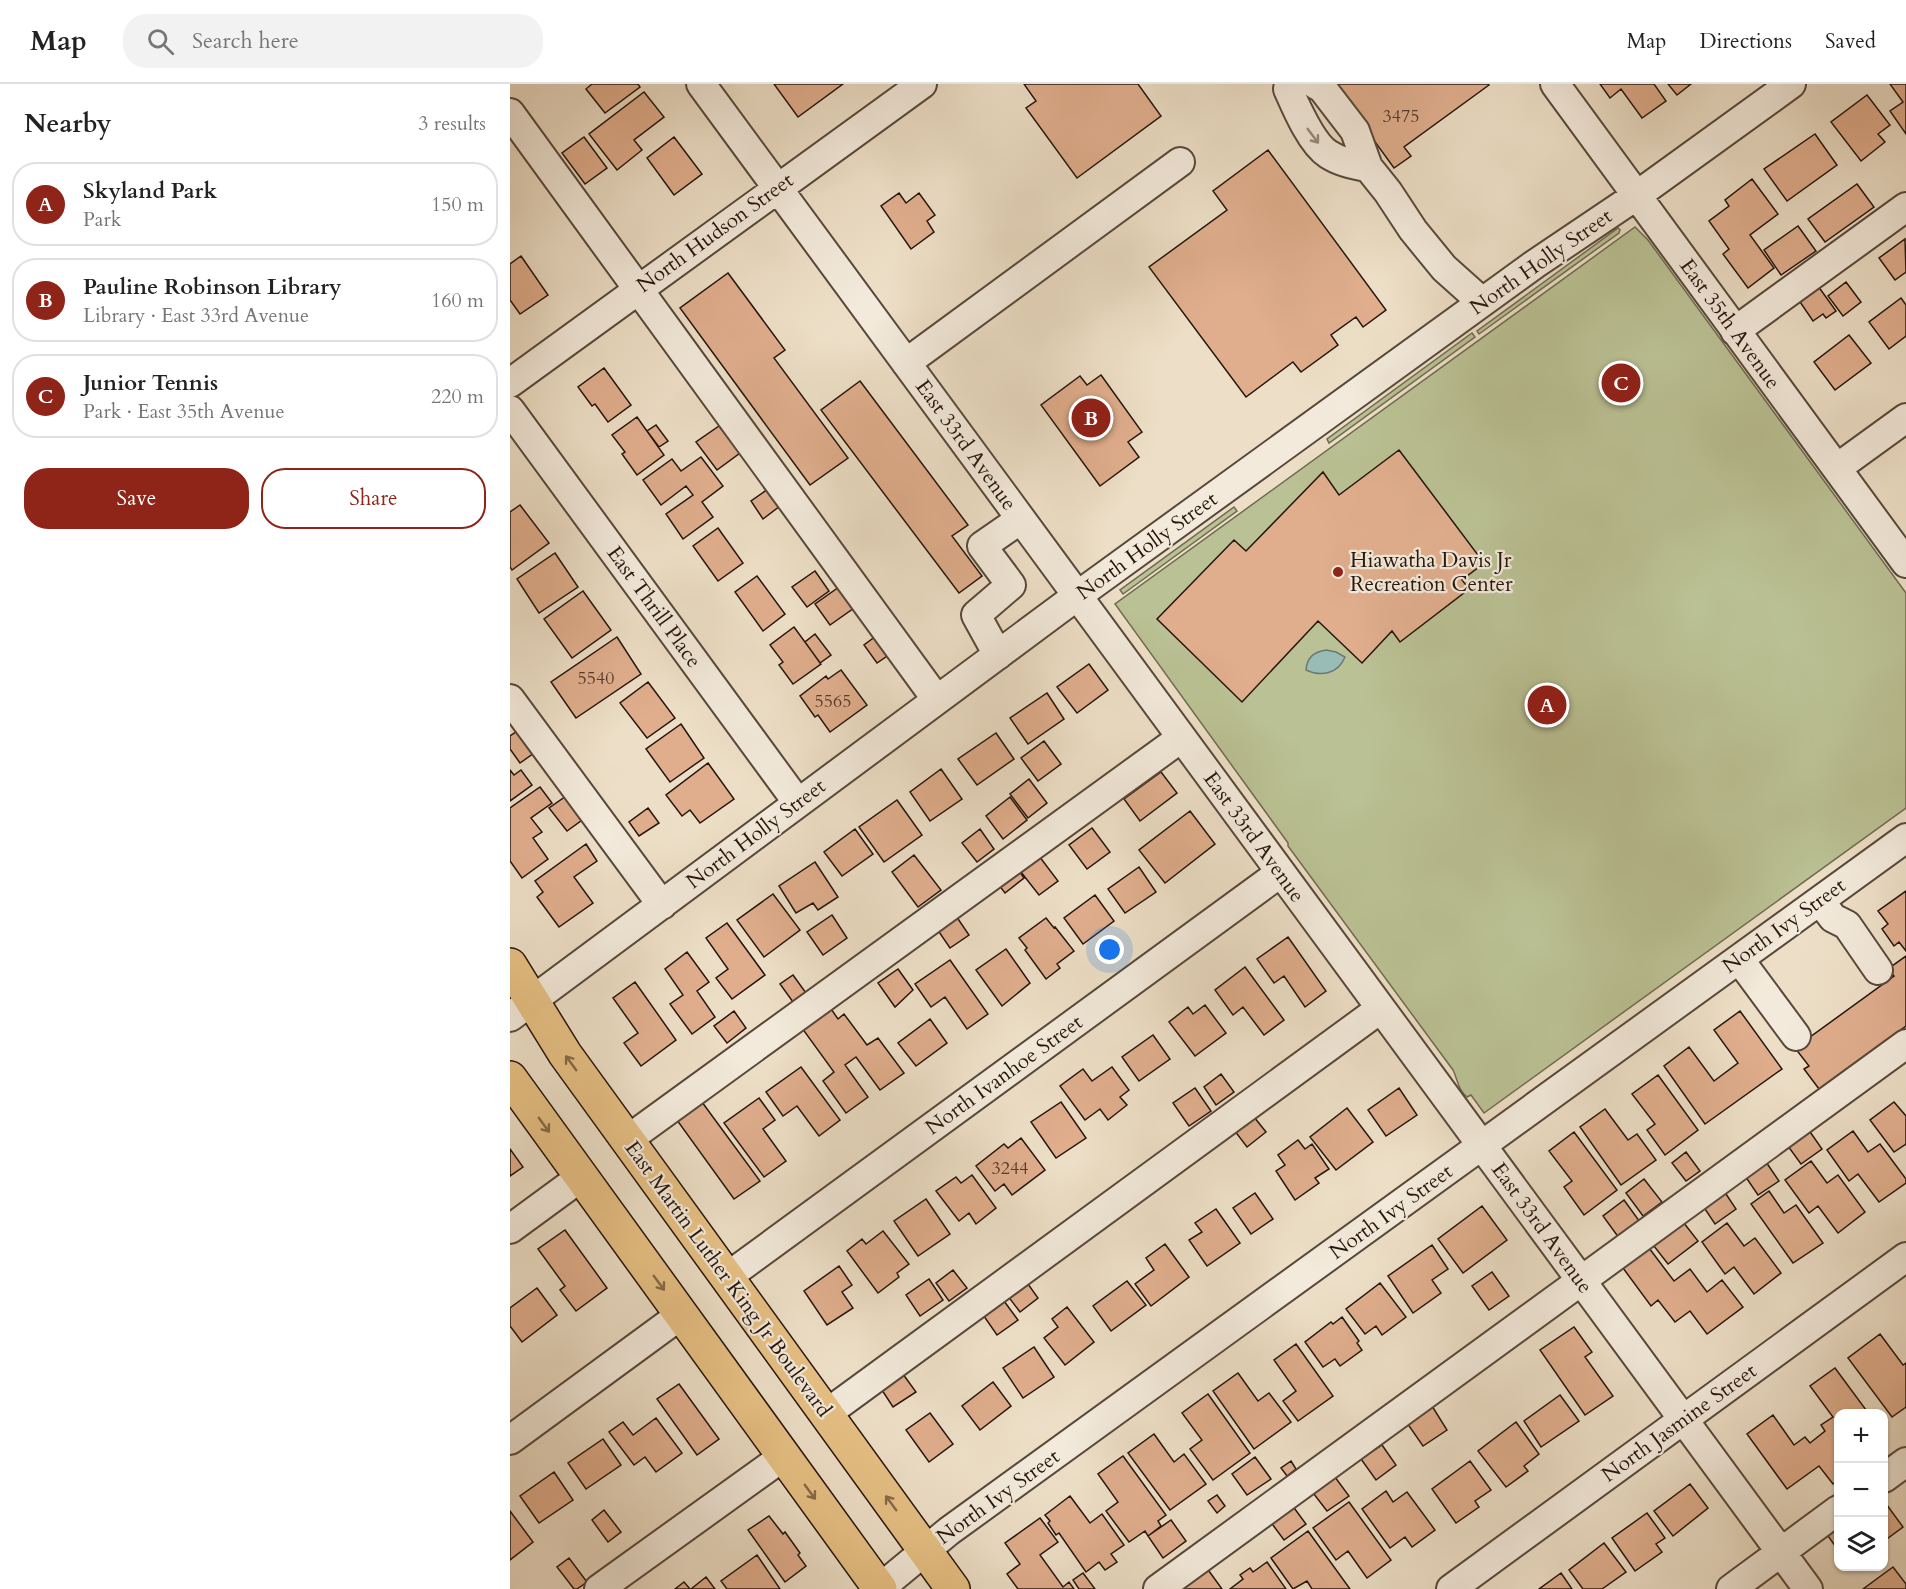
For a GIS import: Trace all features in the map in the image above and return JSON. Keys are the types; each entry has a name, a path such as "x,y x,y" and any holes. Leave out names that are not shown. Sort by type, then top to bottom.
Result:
{"main road":[{"name":"East Martin Luther King Jr Boulevard","path":"510,965 521,1009 565,1054 953,1589"},
{"path":"510,1078 880,1589"}],"street":[{"name":"East 33rd Avenue","path":"701,84 1808,1589"},
{"name":"North Hudson Street","path":"510,383 922,84"},
{"path":"1289,84 1288,89 1302,121 1326,153 1348,164 1368,167"},
{"path":"1316,84 1322,88 1355,131 1368,167 1388,192 1413,231 1444,268 1482,302"},
{"name":"East 35th Avenue","path":"1555,84 1906,563"},
{"name":"North Holly Street","path":"521,1009 1077,596 1482,302 1636,196 1791,84"},
{"path":"510,113 937,700"},
{"path":"906,363 1180,162"},
{"path":"1735,331 1906,207"},
{"name":"East Thrill Place","path":"510,410 798,803"},
{"path":"1837,468 1906,418"},
{"path":"998,655 976,615 1011,585 982,546 1021,519"},
{"path":"510,699 662,905"},
{"path":"627,1140 1181,738"},
{"name":"North Ivy Street","path":"880,1589 949,1531 1906,838"},
{"name":"North Ivanhoe Street","path":"727,1277 1280,873"},
{"path":"1820,901 1833,918 1847,925 1878,970"},
{"path":"1739,959 1796,1036"},
{"path":"826,1414 1380,1009"},
{"path":"1158,1589 1906,1044"},
{"path":"510,1229 581,1177"},
{"name":"North Jasmine Street","path":"1451,1589 1906,1257"},
{"path":"510,1440 682,1314"},
{"path":"599,1589 784,1456"},
{"path":"1888,1475 1906,1462"},
{"path":"1731,1589 1834,1514"}],"green space":[{"path":"1635,227 1648,240 1906,593 1906,808 1484,1113 1471,1095 1467,1097 1462,1091 1453,1070 1288,846 1115,604"},
{"path":"1618,228 1619,233 1479,334 1477,331"},
{"path":"1472,333 1475,337 1329,443 1327,439"},
{"path":"1234,507 1237,511 1123,594 1120,590"}],"water":[{"path":"1326,650 1345,657 1342,663 1334,670 1323,673 1306,670 1312,656"}],"building":[{"path":"592,84 638,84 640,87 605,113 586,89"},
{"path":"774,84 843,84 798,117"},
{"path":"1024,84 1138,84 1161,116 1077,178 1026,108 1036,101"},
{"path":"1333,84 1489,85 1404,147 1411,156 1394,168"},
{"path":"1600,84 1654,84 1666,101 1642,118 1621,89 1610,98"},
{"path":"1668,84 1691,84 1677,95"},
{"path":"1890,84 1906,84 1906,134 1890,111 1903,102"},
{"path":"644,92 664,117 634,140 642,150 617,170 589,134"},
{"path":"1867,95 1890,125 1878,134 1885,142 1861,161 1831,122"},
{"path":"1815,134 1837,165 1787,201 1764,169"},
{"path":"584,137 607,168 585,184 562,153"},
{"path":"674,137 702,174 674,195 647,158"},
{"path":"1268,150 1386,310 1363,327 1356,317 1331,335 1338,345 1301,372 1293,362 1246,397 1149,267 1227,210 1213,191"},
{"path":"1752,179 1778,214 1750,235 1774,268 1748,288 1723,254 1729,249 1709,221 1729,206 1725,200"},
{"path":"1857,184 1874,207 1825,242 1808,219"},
{"path":"899,193 906,203 919,193 935,215 927,221 934,232 911,249 881,206"},
{"path":"1798,226 1816,251 1781,275 1764,250"},
{"path":"1905,239 1906,272 1895,280 1879,258"},
{"path":"521,256 548,295 520,314 510,300 510,264"},
{"path":"728,273 785,350 774,358 848,458 810,485 680,308"},
{"path":"1846,282 1861,302 1843,316 1828,296"},
{"path":"1818,286 1836,311 1826,318 1823,314 1813,321 1798,299"},
{"path":"1901,298 1906,305 1906,336 1889,349 1869,322"},
{"path":"1849,335 1871,363 1835,390 1814,362"},
{"path":"604,368 631,405 608,422 595,404 592,406 578,387"},
{"path":"1101,375 1142,432 1128,442 1139,457 1100,486 1041,405 1080,376 1087,385"},
{"path":"860,381 968,525 952,536 982,576 959,593 821,410"},
{"path":"637,417 664,455 637,475 622,454 625,452 612,435"},
{"path":"656,425 668,441 659,447 647,431"},
{"path":"719,426 740,453 717,470 696,442"},
{"name":"Hiawatha Davis Jr Recreation Center","path":"1399,450 1484,563 1462,580 1469,589 1400,642 1392,631 1362,663 1318,621 1242,702 1157,619 1234,540 1246,551 1323,472 1339,495"},
{"path":"701,457 723,486 702,502 713,517 683,539 666,514 693,495 686,486 661,505 643,480 672,459 681,471"},
{"path":"768,489 780,506 763,519 751,501"},
{"path":"520,505 549,543 512,570 510,567 510,512"},
{"path":"718,528 743,563 718,581 693,546"},
{"path":"555,553 578,587 539,613 517,579"},
{"path":"815,571 829,591 807,607 792,587"},
{"path":"757,576 785,614 763,631 735,592"},
{"path":"839,587 854,608 830,625 815,604"},
{"path":"583,591 611,630 572,658 544,619"},
{"path":"794,627 821,664 793,684 779,665 783,662 770,645"},
{"path":"815,634 831,655 820,663 805,642"},
{"path":"876,636 890,654 877,663 864,645"},
{"path":"617,637 641,674 576,718 551,682"},
{"path":"1089,664 1108,690 1077,713 1057,687"},
{"path":"841,670 867,705 830,732 818,715 815,717 800,696 826,676 828,679"},
{"path":"648,682 675,718 647,738 620,703"},
{"path":"1047,693 1064,719 1028,744 1010,718"},
{"path":"681,724 704,758 670,782 646,749"},
{"path":"525,726 541,748 520,763 510,749 510,736"},
{"path":"996,733 1014,759 977,785 958,759"},
{"path":"1044,741 1061,764 1038,781 1021,758"},
{"path":"708,763 734,799 700,823 690,810 682,816 666,795"},
{"path":"941,769 962,799 930,821 910,792"},
{"path":"510,770 514,775 521,770 532,785 510,801"},
{"path":"1161,772 1177,793 1140,821 1124,799"},
{"path":"1029,779 1047,803 1028,818 1010,794"},
{"path":"540,787 552,803 531,818 542,832 533,838 548,859 522,878 510,861 510,808"},
{"path":"572,792 589,815 567,831 549,808"},
{"path":"1010,797 1027,820 1003,839 986,816"},
{"path":"897,800 922,835 884,862 859,827"},
{"path":"648,808 659,823 639,836 629,822"},
{"path":"1190,811 1215,844 1165,883 1139,850"},
{"path":"1092,828 1110,852 1087,869 1069,845"},
{"path":"855,829 873,854 842,876 824,852"},
{"path":"980,829 994,849 977,862 962,843"},
{"path":"586,844 597,861 574,877 593,903 559,927 537,897 543,892 535,881"},
{"path":"1036,852 1058,881 1039,895 1017,867"},
{"path":"914,855 941,890 918,907 892,872"},
{"path":"815,862 838,897 818,910 813,903 796,913 779,886"},
{"path":"1015,865 1024,878 1005,893 995,880"},
{"path":"1139,867 1156,892 1125,913 1108,889"},
{"path":"1906,891 1906,951 1899,942 1894,946 1882,929 1888,924 1878,911"},
{"path":"773,894 800,930 764,957 737,920"},
{"path":"1095,895 1114,921 1083,944 1064,918"},
{"path":"954,913 969,935 950,948 935,926"},
{"path":"832,915 847,938 823,955 807,932"},
{"path":"1046,918 1074,951 1057,964 1060,968 1046,979 1019,938"},
{"path":"727,923 765,975 732,999 716,978 728,969 706,938"},
{"path":"1288,937 1326,991 1305,1007 1284,976 1274,983 1257,959"},
{"path":"1006,949 1030,983 1002,1006 976,970"},
{"path":"687,952 709,982 697,991 715,1017 692,1034 670,1004 683,995 665,969"},
{"path":"1906,956 1906,1026 1819,1089 1804,1069 1809,1066 1795,1048 1894,976 1888,969"},
{"path":"950,960 988,1014 967,1029 945,997 931,1007 915,984"},
{"path":"1245,967 1284,1020 1264,1035 1243,1007 1233,1015 1215,990"},
{"path":"898,969 913,990 895,1007 878,983"},
{"path":"793,975 806,993 793,1002 780,984"},
{"path":"635,982 676,1040 641,1066 624,1043 638,1033 613,998"},
{"path":"827,1003 838,1019 844,1014 867,1045 878,1038 904,1073 880,1090 856,1057 845,1065 868,1097 846,1113 823,1081 834,1072 799,1024"},
{"path":"1205,1005 1226,1033 1195,1056 1169,1022 1188,1007 1193,1014"},
{"path":"734,1011 746,1028 727,1043 714,1026"},
{"path":"1740,1011 1782,1069 1705,1124 1664,1066 1689,1047 1714,1081 1738,1063 1714,1030"},
{"path":"930,1019 947,1043 916,1066 898,1043"},
{"path":"1153,1035 1170,1059 1139,1081 1122,1057"},
{"path":"801,1067 840,1120 819,1136 797,1106 783,1116 766,1092"},
{"path":"1112,1067 1129,1090 1120,1097 1127,1105 1108,1120 1100,1109 1085,1120 1060,1086 1083,1069 1092,1081"},
{"path":"1221,1074 1234,1092 1216,1105 1204,1087"},
{"path":"1658,1075 1698,1130 1665,1155 1647,1130 1655,1124 1632,1094"},
{"path":"1195,1088 1211,1111 1189,1126 1173,1103"},
{"path":"1399,1088 1417,1115 1386,1136 1368,1110"},
{"path":"699,1098 760,1181 734,1199 674,1116"},
{"path":"759,1098 775,1120 763,1129 786,1161 764,1177 724,1123"},
{"path":"1061,1102 1086,1138 1056,1158 1031,1122"},
{"path":"1894,1102 1906,1116 1906,1144 1894,1152 1870,1120"},
{"path":"1347,1108 1373,1142 1336,1170 1310,1137"},
{"path":"1605,1109 1628,1140 1637,1134 1656,1160 1621,1185 1580,1127"},
{"path":"1250,1112 1266,1132 1247,1147 1231,1126"},
{"path":"1806,1126 1822,1149 1801,1164 1785,1142"},
{"path":"1853,1131 1868,1152 1880,1144 1906,1179 1906,1183 1879,1202 1858,1174 1849,1181 1827,1150"},
{"path":"1574,1132 1617,1190 1584,1215 1564,1187 1572,1181 1549,1151"},
{"path":"1021,1138 1045,1170 1012,1195 1004,1184 995,1191 976,1166 1004,1144 1008,1148"},
{"path":"1298,1140 1305,1149 1312,1144 1329,1169 1315,1178 1319,1183 1295,1200 1276,1171 1285,1165 1278,1155"},
{"path":"510,1149 523,1167 510,1176"},
{"path":"1686,1152 1700,1171 1686,1181 1672,1163"},
{"path":"1764,1159 1779,1181 1758,1195 1743,1173"},
{"path":"1811,1161 1827,1183 1838,1175 1865,1212 1838,1233 1818,1206 1809,1213 1785,1180"},
{"path":"972,1175 996,1208 976,1224 969,1213 959,1221 936,1191 956,1177 961,1183"},
{"path":"1644,1179 1662,1202 1643,1216 1626,1193"},
{"path":"1722,1188 1736,1209 1715,1224 1701,1203"},
{"path":"1769,1191 1784,1213 1796,1205 1823,1243 1793,1263 1751,1204"},
{"path":"1255,1193 1273,1219 1251,1234 1233,1208"},
{"path":"926,1199 950,1234 918,1256 894,1221"},
{"path":"1624,1200 1640,1222 1619,1238 1603,1216"},
{"path":"1482,1206 1507,1240 1463,1273 1438,1239"},
{"path":"1216,1209 1240,1243 1207,1266 1189,1240 1202,1232 1195,1223"},
{"path":"1680,1218 1698,1241 1668,1264 1650,1241"},
{"path":"1727,1223 1744,1246 1755,1238 1781,1273 1754,1294 1734,1267 1725,1274 1702,1242"},
{"path":"565,1230 607,1288 576,1311 560,1290 565,1286 538,1249"},
{"path":"883,1231 909,1264 897,1273 899,1277 878,1293 847,1251 862,1239 866,1244"},
{"path":"1165,1244 1189,1277 1151,1306 1135,1284 1154,1270 1146,1258"},
{"path":"1432,1245 1448,1269 1432,1280 1441,1293 1413,1313 1388,1276"},
{"path":"1649,1248 1674,1281 1690,1269 1707,1292 1722,1280 1743,1307 1707,1334 1690,1311 1675,1322 1658,1300 1651,1306 1623,1268"},
{"path":"839,1266 852,1285 842,1292 853,1308 827,1325 804,1291"},
{"path":"953,1270 967,1288 949,1301 936,1283"},
{"path":"1492,1272 1509,1296 1489,1310 1472,1286"},
{"path":"1023,1277 1038,1298 1020,1312 1004,1291"},
{"path":"929,1279 943,1300 920,1316 906,1295"},
{"path":"1127,1281 1146,1305 1111,1331 1093,1306"},
{"path":"1380,1283 1406,1317 1382,1335 1376,1326 1365,1334 1346,1309"},
{"path":"537,1288 557,1315 522,1342 510,1326 510,1308"},
{"path":"1001,1297 1018,1320 997,1335 981,1312"},
{"path":"1067,1307 1094,1342 1065,1365 1044,1338 1058,1327 1052,1319"},
{"path":"1342,1317 1359,1341 1357,1343 1362,1350 1340,1366 1335,1359 1323,1367 1305,1342 1331,1322 1333,1324"},
{"path":"1574,1327 1592,1352 1585,1357 1613,1396 1585,1415 1540,1350"},
{"path":"1880,1334 1903,1365 1906,1363 1906,1407 1892,1417 1848,1358"},
{"path":"1296,1344 1333,1396 1298,1421 1283,1401 1296,1391 1274,1360"},
{"path":"1034,1347 1054,1377 1023,1398 1003,1368"},
{"path":"1835,1368 1865,1409 1834,1409 1834,1483 1819,1466 1787,1489 1747,1434 1773,1415 1794,1445 1805,1437 1810,1443 1825,1431 1821,1425 1833,1417 1810,1386"},
{"path":"900,1370 916,1392 893,1407 878,1384"},
{"path":"1238,1373 1258,1401 1269,1393 1291,1422 1254,1449 1213,1391"},
{"path":"993,1382 1011,1406 980,1430 962,1406"},
{"path":"679,1384 719,1439 697,1455 657,1399"},
{"path":"1208,1394 1250,1453 1213,1480 1190,1449 1202,1440 1182,1413"},
{"path":"1560,1395 1579,1421 1541,1447 1524,1421"},
{"path":"1432,1406 1447,1430 1423,1446 1407,1423"},
{"path":"930,1413 953,1444 929,1462 906,1430"},
{"path":"656,1418 682,1453 656,1472 645,1457 634,1465 609,1432 623,1422 633,1435"},
{"path":"1516,1422 1539,1454 1524,1466 1528,1471 1506,1487 1478,1451"},
{"path":"1154,1434 1174,1462 1184,1454 1206,1484 1170,1510 1128,1453"},
{"path":"603,1439 621,1465 586,1489 568,1463"},
{"path":"1382,1445 1396,1465 1376,1480 1361,1459"},
{"path":"1123,1456 1166,1515 1158,1521 1161,1526 1148,1536 1145,1531 1129,1542 1106,1511 1118,1502 1098,1474"},
{"path":"1255,1457 1271,1479 1247,1495 1232,1474"},
{"path":"1291,1461 1296,1469 1287,1476 1281,1468"},
{"path":"1470,1461 1491,1490 1475,1501 1479,1507 1456,1523 1432,1489"},
{"path":"554,1472 573,1500 539,1523 520,1496"},
{"path":"1332,1473 1349,1496 1327,1511 1310,1489"},
{"path":"1690,1484 1708,1508 1673,1536 1654,1511"},
{"path":"1386,1491 1393,1502 1407,1492 1435,1530 1412,1547 1405,1537 1390,1548 1362,1509"},
{"path":"1217,1495 1225,1506 1217,1513 1208,1501"},
{"path":"1070,1496 1090,1523 1102,1514 1124,1545 1111,1554 1117,1562 1105,1570 1099,1562 1086,1572 1059,1533 1056,1535 1048,1523 1050,1521 1045,1515"},
{"path":"1289,1501 1306,1524 1284,1540 1267,1517"},
{"path":"1349,1502 1391,1560 1367,1578 1348,1551 1336,1560 1313,1528"},
{"path":"1888,1506 1903,1527 1888,1538"},
{"path":"604,1510 621,1532 608,1542 592,1520"},
{"path":"510,1511 533,1542 510,1560"},
{"path":"1647,1513 1665,1538 1656,1544 1662,1552 1635,1571 1612,1538"},
{"path":"769,1516 783,1534 785,1532 806,1566 785,1582 748,1530"},
{"path":"1040,1518 1058,1542 1040,1555 1063,1587 1069,1582 1074,1589 1018,1589 1007,1574 1020,1564 1005,1543"},
{"path":"1171,1520 1186,1541 1163,1558 1148,1536"},
{"path":"1834,1520 1834,1544 1823,1529"},
{"path":"1308,1531 1350,1589 1312,1589 1307,1581 1293,1589 1271,1558"},
{"path":"1604,1543 1626,1572 1602,1589 1583,1589 1569,1570"},
{"path":"757,1555 780,1589 727,1589 721,1581"},
{"path":"569,1558 587,1582 577,1589 574,1589 557,1567"},
{"path":"1267,1562 1286,1589 1230,1589 1243,1579 1240,1575 1250,1568 1253,1572"},
{"path":"1206,1567 1222,1589 1183,1589 1180,1586"},
{"path":"1893,1567 1906,1584 1906,1589 1863,1589 1888,1571"},
{"path":"1083,1573 1095,1589 1079,1589 1073,1580"},
{"path":"1561,1573 1572,1589 1539,1589"},
{"path":"706,1577 715,1589 691,1589"},
{"path":"684,1582 690,1589 675,1589"}],"place":[{"name":"Junior Tennis","path":"1621,383"},
{"name":"Pauline Robinson Library","path":"1091,418"},
{"name":"Hiawatha Davis Jr Recreation Center","path":"1338,572"},
{"name":"Skyland Park","path":"1547,705"}]}
